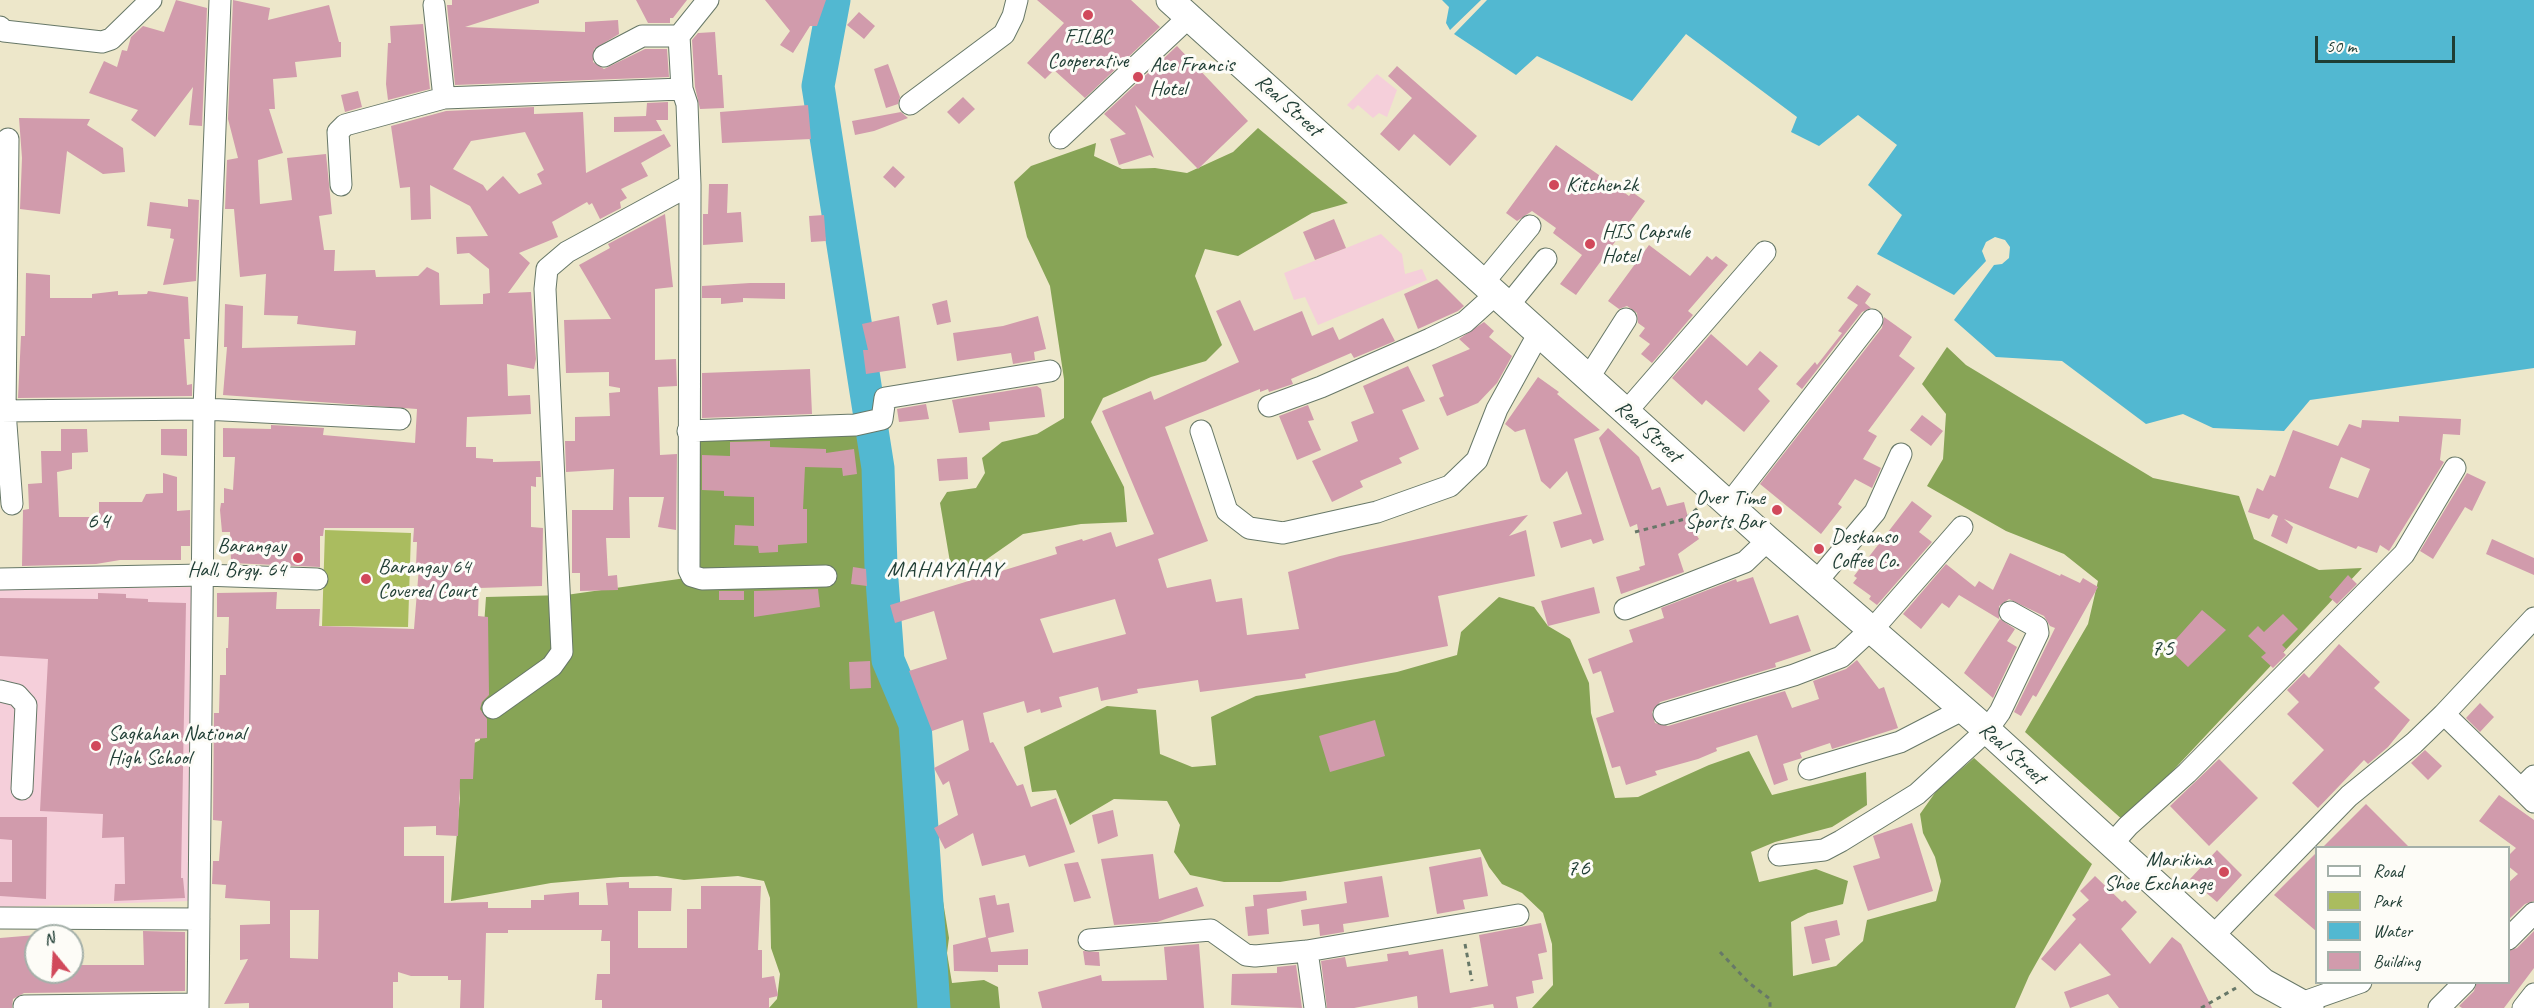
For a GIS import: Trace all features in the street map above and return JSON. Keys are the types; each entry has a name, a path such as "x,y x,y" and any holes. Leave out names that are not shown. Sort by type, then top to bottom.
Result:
{"main road":[{"name":"Real Street","path":"1179,8 1768,540 1987,730 2258,976 2298,1006"}],"street":[{"path":"0,27 4,31 102,42 111,39 151,0"},
{"path":"24,1006 198,1006 204,409 220,0"},
{"path":"708,0 679,36 682,89 687,104 690,185 689,570 692,576 702,579 826,576"},
{"path":"910,104 1004,34 1013,16 1017,0"},
{"path":"434,5 444,98"},
{"path":"1060,138 1179,8"},
{"path":"604,56 642,36 679,36"},
{"path":"341,185 338,132 340,127 444,98 682,89"},
{"path":"8,139 2,411 12,504"},
{"path":"493,708 552,666 562,652 545,289 547,269 567,252 690,185"},
{"path":"1496,294 1530,226"},
{"path":"1626,412 1765,252"},
{"path":"1269,406 1321,387 1439,335 1465,321 1496,294 1546,259"},
{"path":"1589,377 1626,319"},
{"path":"1723,499 1872,320"},
{"path":"1201,431 1227,511 1249,528 1283,533 1377,512 1450,486 1477,460 1497,409 1540,332"},
{"path":"688,431 855,425 882,419 885,398 1050,370"},
{"path":"2,411 204,409 400,419"},
{"path":"1817,581 1875,512 1901,454"},
{"path":"2112,844 2128,826 2187,773 2404,554 2456,468"},
{"path":"1664,714 1794,675 1840,657 1871,629 1962,527"},
{"path":"1625,609 1745,562 1768,540"},
{"path":"0,579 203,575 317,579"},
{"path":"1779,855 1824,850 1841,841 1917,794 1987,730 2000,712 2038,633 2037,627 2010,612"},
{"path":"2213,936 2349,796 2414,743 2444,714 2534,618"},
{"path":"0,692 17,695 26,705 22,789"},
{"path":"1809,769 1900,742 1962,710"},
{"path":"2444,714 2530,789"},
{"path":"2510,937 2534,913"},
{"path":"1089,940 1211,930 1246,955 1307,951 1518,915"},
{"path":"0,918 199,919"},
{"path":"1307,951 1315,1008"},
{"path":"2298,1006 2356,984"},
{"path":"2439,1008 2463,984"},
{"path":"2523,1008 2534,994"}],"path":[{"path":"1635,532 1685,519 1723,499"},
{"path":"1462,925 1472,981"},
{"path":"1720,952 1749,983 1770,999 1770,1008"},
{"path":"2201,1008 2258,976"}],"shaded area":[{"path":"1377,74 1397,90 1387,117 1379,113 1373,118 1358,105 1353,110 1347,105"},
{"path":"1381,234 1402,254 1405,274 1422,269 1427,280 1318,325 1305,297 1294,300 1284,273"},
{"name":"Sagkahan National High School","path":"192,587 191,901 0,907 0,590"}],"green space":[{"path":"1258,128 1348,203 1312,213 1238,256 1205,249 1195,276 1222,345 1206,361 1151,377 1103,398 1091,422 1124,487 1127,522 1081,524 1023,534 980,564 951,568 940,503 947,492 976,488 985,473 982,458 1002,442 1037,434 1064,418 1064,379 1050,286 1027,237 1014,182 1031,166 1096,143 1094,156 1122,169 1155,168 1187,173 1233,152"},
{"path":"1947,347 1966,365 2153,478 2239,496 2254,539 2319,570 2362,568 2125,822 2025,732 2088,624 2098,581 2064,554 2006,531 1927,486 1943,459 1946,414 1922,384"},
{"path":"691,431 869,431 878,468 881,567 887,634 895,664 921,719 935,852 949,938 947,953 952,983 984,980 998,987 1000,1008 769,1008 777,999 780,974 771,948 770,898 764,881 738,876 684,880 657,876 620,877 551,883 451,901 460,798 457,752 480,740 479,698 486,597 566,595 686,578"},
{"name":"Barangay 64 Covered Court","path":"325,530 411,533 408,627 322,626"},
{"path":"1499,597 1534,607 1548,626 1570,639 1589,683 1591,713 1615,798 1638,797 1709,765 1749,751 1772,795 1866,772 1867,805 1832,827 1775,842 1751,852 1759,882 1816,869 1848,881 1843,904 1808,913 1791,922 1793,976 1836,966 1863,941 1867,920 1936,901 1941,881 1935,857 1923,833 1920,814 1937,790 1974,758 2092,864 2029,976 2015,1008 1532,1008 1553,985 1552,944 1543,913 1522,893 1502,884 1489,867 1480,849 1280,882 1224,882 1190,875 1174,852 1180,825 1167,801 1114,799 1070,825 1056,790 1032,792 1024,747 1107,706 1156,710 1160,754 1192,767 1216,765 1211,717 1256,696 1397,672 1457,655 1461,632"}],"water":[{"path":"1442,0 1481,0 1450,30 1446,23 1449,7"},
{"path":"1487,0 2534,0 2534,368 2310,400 2284,431 2213,428 2183,414 2146,424 2062,361 1996,357 1954,320 1994,265 2002,264 2009,258 2010,247 2005,240 1995,237 1986,242 1982,251 1986,261 1954,295 1877,254 1902,215 1868,185 1897,145 1858,115 1819,146 1791,132 1797,117 1686,34 1632,101 1537,56 1516,75 1454,34"}],"building":[{"path":"176,0 207,8 202,126 189,125 193,87 155,137 131,120 138,110 89,93 104,61 117,67 122,50 127,51 131,37 143,26 164,32"},
{"path":"233,0 270,8 268,20 329,5 339,42 341,42 341,57 295,62 297,77 273,79 275,109 269,109 283,153 258,160 260,204 292,200 287,158 326,154 332,214 319,216 324,250 335,250 334,271 375,270 376,277 418,276 427,267 439,273 440,305 483,304 483,294 490,293 489,269 469,253 457,254 456,237 488,236 470,206 430,185 431,219 411,220 410,187 400,188 391,126 446,111 534,107 534,114 583,112 586,173 664,134 671,146 641,163 648,176 621,189 627,198 620,202 621,208 600,219 592,203 589,205 587,202 552,222 558,237 519,253 530,263 508,293 531,292 536,359 534,369 507,364 508,396 530,395 531,414 467,417 466,447 476,447 476,458 493,459 493,462 540,461 541,477 536,477 536,487 531,486 531,527 543,528 542,586 479,588 478,616 488,617 489,695 482,702 480,709 487,719 487,738 475,739 473,779 460,779 458,836 436,835 436,826 404,827 404,856 444,856 444,903 488,902 488,908 531,908 531,900 544,900 544,895 579,892 579,905 608,905 606,883 629,882 629,888 672,888 671,911 638,911 638,948 687,948 687,909 701,909 701,886 761,886 758,950 762,950 762,978 774,976 778,996 769,998 769,1008 602,1008 602,1000 595,1000 597,974 610,974 610,941 601,941 602,930 508,930 508,933 486,933 484,1008 460,1008 461,980 448,980 448,976 411,976 398,972 398,982 393,982 393,1008 249,1008 249,1003 224,1004 248,959 240,960 240,925 270,924 270,901 225,898 226,885 212,884 213,861 219,861 222,821 213,820 214,713 219,713 220,675 226,675 229,617 217,617 217,593 277,592 276,609 320,609 319,626 414,629 419,567 416,566 417,542 413,542 414,528 324,528 323,536 320,536 320,567 231,563 230,532 222,532 220,510 221,503 224,503 224,488 233,490 235,457 223,457 223,428 271,429 271,425 324,428 323,435 415,443 417,409 223,395 227,347 224,347 225,304 243,306 242,348 355,345 356,331 297,324 298,316 264,315 266,274 240,277 234,209 225,209 227,160 238,158 228,119","holes":["525,132 544,170 537,174 542,184 519,194 503,176 487,191 483,185 453,169 471,141","290,910 319,910 318,959 290,958"]},
{"path":"452,0 539,0 539,3 465,27 585,32 585,22 618,20 619,34 594,49 593,62 604,69 645,49 667,49 669,77 455,85 447,5 452,5"},
{"path":"636,0 687,0 673,18 670,18 670,23 648,23"},
{"path":"765,0 826,0 817,26 810,26 793,53 780,45 790,31"},
{"path":"1037,0 1131,0 1160,27 1085,98 1054,70 1045,79 1027,63 1064,23"},
{"path":"859,12 875,26 864,39 847,25"},
{"path":"423,24 430,89 388,100 386,84 388,43 391,43 390,26"},
{"path":"715,32 718,75 722,75 724,108 700,109 695,87 692,40 698,33"},
{"path":"1177,46 1248,121 1198,169 1135,105 1154,158 1150,155 1119,165 1110,139 1126,134 1104,114"},
{"path":"888,64 900,97 898,104 886,108 874,69"},
{"path":"1397,66 1477,136 1450,166 1414,134 1399,151 1380,134 1412,98 1388,76"},
{"path":"358,91 362,107 345,112 341,95"},
{"path":"963,97 975,109 959,124 947,112"},
{"path":"668,102 668,120 656,120 662,131 614,132 614,117 646,116 647,103"},
{"path":"808,105 811,139 722,143 720,112"},
{"path":"901,112 908,118 874,131 855,135 852,121"},
{"path":"19,118 90,119 87,125 123,148 125,172 103,174 67,151 60,214 20,209 22,158"},
{"path":"1556,145 1629,196 1632,192 1645,201 1576,295 1560,284 1582,255 1553,233 1556,228 1532,211 1517,221 1506,213"},
{"path":"893,166 905,177 895,188 883,177"},
{"path":"709,184 728,184 727,213 741,212 743,242 703,245 703,214 708,214"},
{"path":"188,199 199,200 196,281 163,285 174,239 170,238 171,229 147,226 150,202 188,207"},
{"path":"665,214 673,287 655,289 655,360 676,359 677,386 658,387 660,455 677,454 676,530 658,527 664,497 629,497 630,538 606,538 608,576 617,575 618,590 580,591 580,573 572,573 572,510 613,510 614,469 566,472 565,441 575,441 575,417 610,416 609,393 620,392 620,388 609,386 609,372 566,373 564,320 611,319 579,265 610,248 608,244"},
{"path":"824,215 826,241 811,242 809,216"},
{"path":"1334,219 1346,248 1315,260 1303,232"},
{"path":"1649,245 1690,276 1707,256 1712,260 1716,256 1728,265 1688,311 1693,315 1652,363 1641,354 1650,344 1639,336 1645,328 1638,323 1637,313 1627,306 1619,309 1608,301"},
{"path":"26,273 50,275 50,298 92,298 92,294 118,291 118,295 147,294 148,291 188,297 190,339 184,339 187,385 192,384 192,396 18,398 21,336 25,336"},
{"path":"1437,279 1464,306 1418,329 1404,294"},
{"path":"785,283 785,299 743,298 743,302 721,304 721,298 702,298 702,286"},
{"path":"1857,285 1871,294 1865,303 1871,308 1862,312 1802,389 1796,384 1815,362 1817,365 1842,333 1838,331 1858,305 1847,298"},
{"path":"947,300 951,322 937,325 932,304"},
{"path":"1240,300 1254,331 1302,311 1312,336 1333,327 1339,340 1383,318 1395,341 1354,358 1351,353 1291,379 1293,384 1269,392 1268,389 1260,392 1260,389 1165,427 1208,541 1158,559 1167,588 1211,579 1216,602 1242,598 1247,635 1299,629 1288,572 1340,556 1528,515 1509,536 1526,530 1535,576 1438,596 1448,646 1305,674 1306,678 1200,692 1198,680 1137,689 1138,693 1101,701 1098,687 1059,697 1062,707 1041,713 1040,709 1027,713 1024,701 983,713 990,743 993,742 1017,786 1023,784 1031,807 1056,798 1075,852 1029,867 1025,855 982,866 973,833 945,849 934,828 958,815 949,781 943,785 934,768 969,750 963,720 932,731 909,671 947,659 934,611 895,623 890,605 1057,554 1055,547 1082,539 1083,541 1111,532 1116,547 1154,534 1102,411 1151,391 1154,400 1239,362 1216,311","holes":["1115,599 1126,634 1053,653 1040,619"]},
{"path":"899,316 906,368 866,374 863,350 868,350 862,324"},
{"path":"1038,316 1046,349 1034,352 1035,360 1013,364 1011,353 957,361 953,333 1003,326"},
{"path":"1884,317 1912,337 1899,356 1915,368 1868,431 1877,436 1863,459 1881,468 1872,488 1855,479 1838,504 1842,507 1821,534 1760,484 1882,328"},
{"path":"1484,322 1494,331 1489,337 1512,356 1497,383 1478,403 1447,416 1439,398 1444,396 1432,365 1470,349 1459,339"},
{"path":"1711,334 1747,366 1760,351 1778,366 1758,389 1770,401 1744,432 1706,400 1702,405 1672,378"},
{"path":"1408,366 1425,401 1402,410 1419,449 1399,458 1402,463 1360,481 1363,487 1332,502 1312,461 1358,441 1351,422 1374,413 1363,386"},
{"path":"810,369 812,414 702,418 702,373"},
{"path":"1538,377 1559,392 1557,394 1600,430 1574,439 1604,540 1593,544 1591,539 1561,548 1553,522 1582,514 1567,471 1550,489 1541,481 1525,429 1515,432 1505,424"},
{"path":"1037,386 1041,389 1045,417 989,422 990,430 959,433 952,400"},
{"path":"926,404 929,419 899,422 897,409"},
{"path":"1308,405 1314,420 1308,421 1321,450 1297,460 1279,416"},
{"path":"1922,415 1943,431 1931,446 1910,430"},
{"path":"2399,416 2461,419 2460,435 2443,434 2440,460 2444,462 2389,551 2380,545 2377,553 2358,546 2356,549 2284,519 2293,527 2287,544 2271,536 2278,516 2273,514 2269,519 2248,512 2257,488 2263,491 2270,475 2275,477 2293,430 2338,446 2349,424 2361,428 2362,420 2399,422","holes":["2341,457 2370,469 2358,498 2329,488"]},
{"path":"1608,428 1639,457 1652,490 1660,487 1667,506 1684,502 1690,525 1699,539 1678,554 1684,572 1621,594 1616,577 1640,570 1639,567 1645,565 1637,524 1630,527 1599,438"},
{"path":"61,429 87,429 88,452 72,453 72,469 57,472 59,517 99,517 99,502 142,502 146,494 163,493 163,473 177,477 177,511 190,510 190,546 181,546 181,560 120,560 96,564 22,566 23,510 29,509 28,484 42,483 41,451 61,451"},
{"path":"161,429 187,429 187,456 161,455"},
{"path":"770,441 770,447 826,449 826,453 854,449 857,474 843,476 842,468 805,467 803,509 807,509 807,543 778,545 778,552 759,553 758,546 734,545 735,525 754,526 754,497 724,496 724,491 702,490 702,455 730,456 730,442"},
{"path":"967,457 968,479 939,481 937,459"},
{"path":"2467,473 2486,482 2472,511 2465,507 2433,559 2420,551"},
{"path":"1912,501 1932,516 1919,532 1932,542 1877,605 1869,599 1871,596 1853,583 1857,578 1854,576"},
{"path":"2492,539 2534,558 2534,575 2486,554"},
{"path":"2010,553 2060,576 2061,574 2080,583 2083,578 2098,587 2036,697 2033,695 2021,716 2014,712 2055,628 2050,626 2044,616 2009,599 1999,606 1999,619 1959,595 1949,608 1942,603 1921,629 1903,614 1946,564 1975,587 1979,581 1993,590"},
{"path":"853,567 866,569 867,586 851,584"},
{"path":"2348,575 2357,584 2337,604 2329,597"},
{"path":"1753,577 1770,624 1798,615 1811,651 1775,663 1776,667 1660,702 1652,712 1655,723 1668,726 1785,691 1792,708 1819,699 1813,681 1846,669 1857,660 1879,689 1884,687 1898,728 1832,749 1830,743 1800,753 1802,758 1783,764 1788,780 1774,785 1757,735 1716,748 1717,751 1698,759 1655,771 1657,775 1626,785 1620,766 1612,768 1596,718 1614,712 1601,671 1593,674 1588,659 1633,642 1629,630 1664,618 1661,608 1736,579 1737,582"},
{"path":"1594,587 1600,613 1548,626 1541,601"},
{"path":"818,589 820,607 754,617 754,591"},
{"path":"719,591 744,591 744,600 719,600"},
{"name":"Sagkahan National High School","path":"98,593 126,594 126,598 148,599 148,602 186,603 181,878 183,878 185,898 114,901 115,884 125,884 124,837 102,838 103,814 40,811 48,659 0,656 0,598 98,599"},
{"path":"2202,610 2226,630 2188,667 2168,648"},
{"path":"2283,614 2298,629 2282,645 2286,649 2283,652 2286,655 2273,668 2261,657 2266,653 2248,636 2258,626 2264,632"},
{"path":"2000,619 2015,629 2007,641 2017,647 1993,698 1964,673"},
{"path":"2339,644 2380,682 2374,688 2410,720 2388,747 2368,764 2364,760 2318,808 2292,783 2324,750 2287,714 2299,702 2287,690 2304,673 2309,678"},
{"path":"870,661 871,688 850,689 849,662"},
{"path":"2480,703 2494,717 2480,732 2466,718"},
{"path":"1375,720 1385,756 1330,772 1319,736"},
{"path":"2425,750 2442,766 2428,780 2411,763"},
{"path":"2219,759 2258,798 2209,846 2170,806"},
{"path":"2499,795 2534,820 2534,901 2525,904 2510,918 2510,881 2518,874 2510,868 2510,854 2516,848 2479,821"},
{"path":"2366,804 2408,846 2324,846"},
{"path":"1113,810 1118,836 1098,844 1092,815"},
{"path":"0,817 47,817 46,899 0,896 0,882 12,882 12,840 0,839"},
{"path":"1912,823 1933,891 1868,911 1853,866 1880,858 1873,836"},
{"path":"2217,850 2242,875 2217,902 2190,879"},
{"path":"1153,854 1159,899 1197,887 1204,906 1157,922 1114,925 1101,859"},
{"path":"2315,854 2315,930 2274,895"},
{"path":"1481,857 1488,896 1463,900 1465,909 1437,914 1429,867"},
{"path":"1078,862 1091,898 1074,902 1064,864"},
{"path":"1382,876 1389,917 1343,924 1344,932 1320,936 1319,924 1303,926 1301,910 1347,903 1344,882"},
{"path":"2095,876 2122,902 2125,900 2137,912 2121,929 2150,964 2172,937 2181,944 2212,1008 2119,1008 2108,994 2070,1008 2064,992 2111,975 2080,943 2055,971 2041,959 2076,919 2072,915 2089,900 2080,891"},
{"path":"1306,891 1307,900 1267,909 1269,934 1248,936 1245,907 1254,906 1253,895"},
{"path":"995,895 997,905 1009,903 1014,932 988,938 991,952 1028,949 1028,965 998,965 998,972 954,971 953,945 986,937 979,898"},
{"path":"1837,920 1840,935 1825,939 1830,960 1812,964 1804,927"},
{"path":"1541,923 1547,952 1538,954 1543,979 1532,981 1534,993 1516,997 1518,1008 1494,1008 1493,1004 1470,1008 1418,1008 1417,996 1354,1008 1327,1008 1321,961 1345,957 1347,967 1388,961 1387,954 1408,951 1409,955 1443,949 1450,993 1488,986 1479,935"},
{"path":"143,931 185,932 185,991 24,993 13,999 12,1008 0,1008 0,938 24,936 24,984 84,984 84,965 144,965"},
{"path":"2534,931 2534,968 2504,1008 2462,1008 2459,1006 2474,991 2476,984 2510,984 2510,950 2517,948"},
{"path":"1199,944 1204,1008 1042,1008 1038,992 1101,975 1102,981 1167,980 1164,947"},
{"path":"1083,951 1099,952 1100,966 1085,965"},
{"path":"1296,965 1302,1008 1231,1005 1232,974 1277,973 1277,967"}],"waterway":[{"path":"834,0 818,86 878,468 881,567 888,660 915,724 934,1008"}],"place":[{"name":"FILBC Cooperative","path":"1088,15"},
{"name":"Ace Francis Hotel","path":"1138,77"},
{"name":"Kitchen2k","path":"1554,185"},
{"name":"HIS Capsule Hotel","path":"1590,244"},
{"name":"Over Time Sports Bar","path":"1777,510"},
{"name":"Deskanso Coffee Co.","path":"1819,549"},
{"name":"Barangay Hall, Brgy. 64","path":"298,558"},
{"name":"Barangay 64 Covered Court","path":"366,579"},
{"name":"Sagkahan National High School","path":"96,746"},
{"name":"Marikina Shoe Exchange","path":"2224,872"}],"district":[{"name":"64","path":"99,522"},
{"name":"MAHAYAHAY","path":"945,570"},
{"name":"75","path":"2163,649"},
{"name":"76","path":"1579,869"}]}
